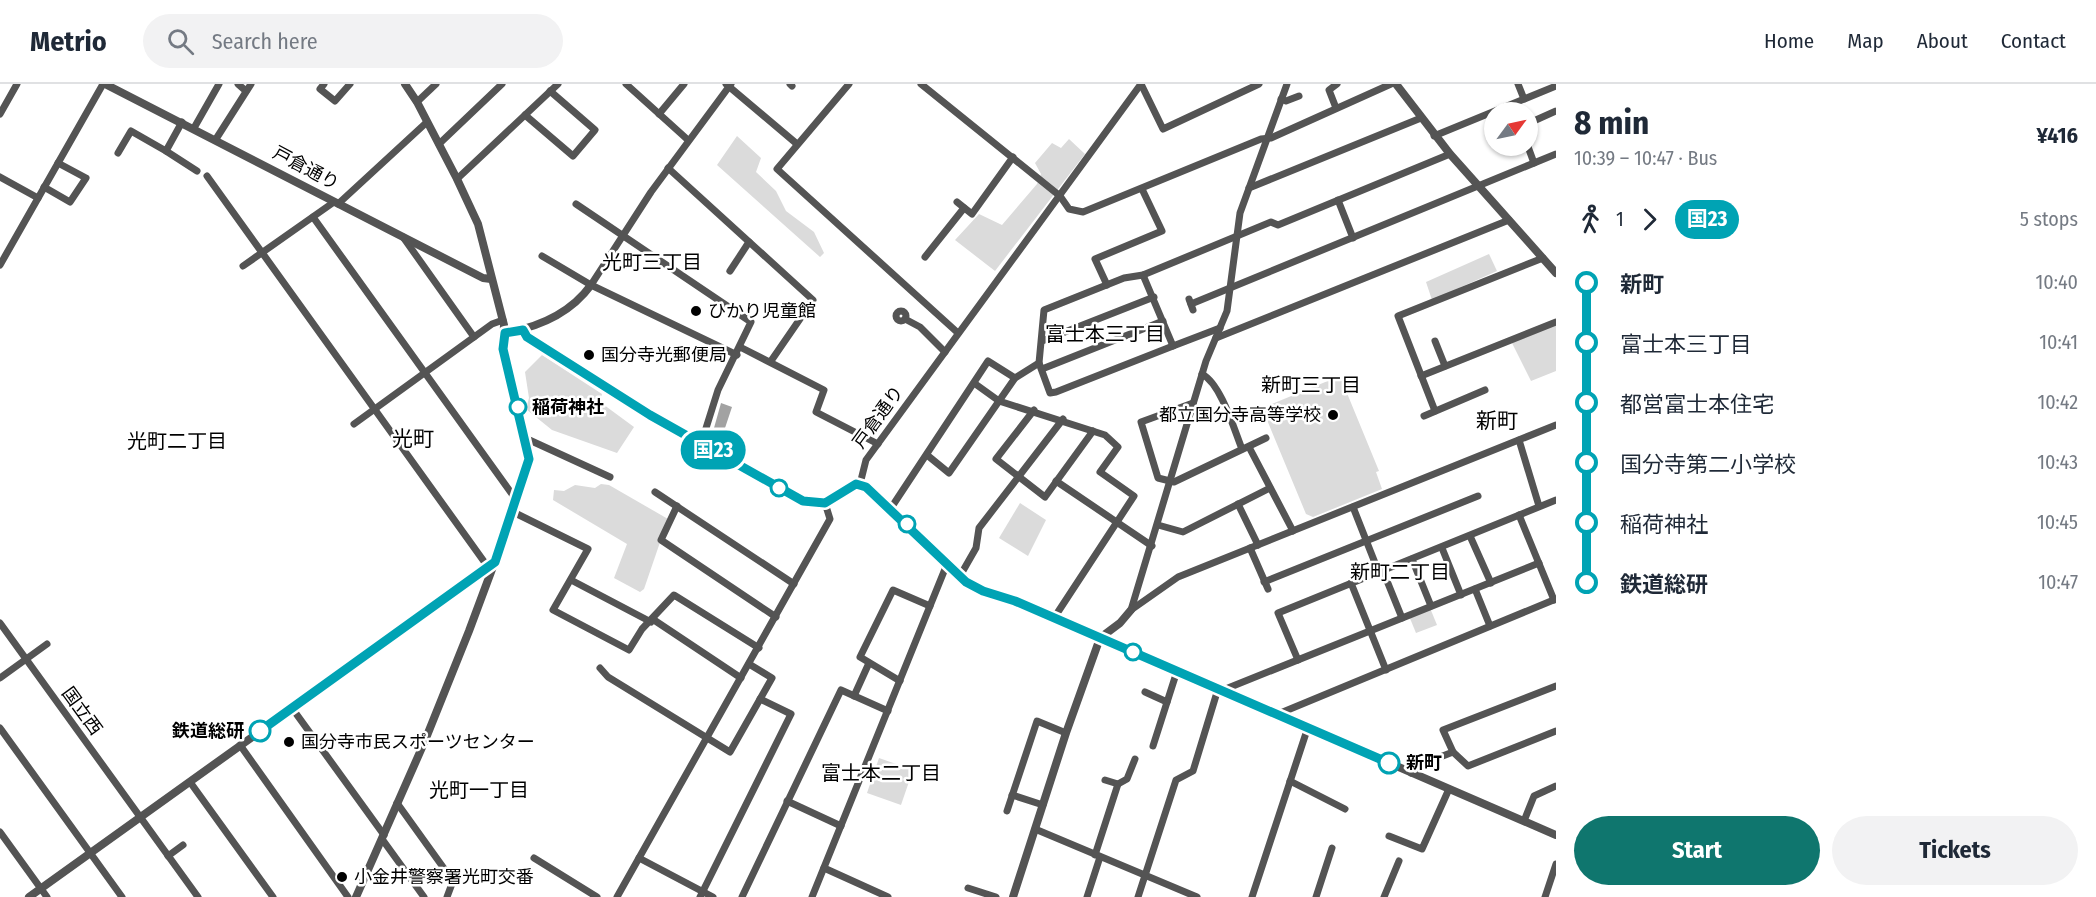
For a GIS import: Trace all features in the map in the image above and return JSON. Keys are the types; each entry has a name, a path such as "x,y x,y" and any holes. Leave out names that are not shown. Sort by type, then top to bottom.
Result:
{"street":[{"path":"0,114 17,84"},
{"path":"0,265 104,84"},
{"name":"戸倉通り","path":"104,84 216,139 484,278 491,279"},
{"path":"194,128 219,84"},
{"path":"216,139 249,87 238,84"},
{"path":"324,84 320,89 335,101 349,84"},
{"path":"356,897 424,743 513,512 529,459 503,349 505,333 503,320 478,224 457,178 405,84"},
{"path":"417,102 436,84"},
{"path":"439,144 502,84"},
{"path":"457,178 558,84"},
{"path":"626,84 688,140"},
{"path":"659,114 684,84"},
{"path":"849,84 777,169 958,333"},
{"path":"1141,84 1163,129 1258,84"},
{"name":"戸倉通り","path":"860,484 863,466 878,444 1141,84"},
{"path":"1131,610 1202,374 1227,311 1240,213 1287,84"},
{"path":"1336,108 1329,90 1337,84"},
{"path":"926,85 1060,196 1069,209 1083,212 1265,140 1391,84"},
{"path":"1396,84 1434,136 1556,273"},
{"path":"1518,84 1524,99"},
{"path":"505,333 523,330 560,314 584,295 622,235 728,85 797,144"},
{"path":"1434,136 1524,99 1547,87 1556,86"},
{"path":"525,115 573,156 595,130 550,91"},
{"path":"1281,99 1286,101 1299,96"},
{"path":"1538,119 1556,111"},
{"path":"1249,188 1421,118"},
{"path":"166,151 182,122"},
{"path":"243,266 336,203 427,122"},
{"path":"118,153 131,131 197,171"},
{"path":"1220,328 1056,393 1050,393 1041,366 1044,310 1124,278 1143,275 1271,222 1278,225 1450,154"},
{"path":"1191,304 1556,154"},
{"path":"1531,156 1534,163"},
{"path":"957,202 972,214 1013,157"},
{"path":"44,187 70,202 86,178 58,163"},
{"path":"668,168 813,300 771,361"},
{"path":"207,176 375,409 492,565"},
{"path":"0,177 38,198"},
{"path":"1107,285 1095,259 1162,231 1142,189"},
{"path":"1338,200 1353,238"},
{"path":"576,204 751,322 737,356 718,390 702,444"},
{"path":"925,257 964,208"},
{"path":"313,217 517,501"},
{"path":"1216,338 1509,220"},
{"path":"403,237 474,337"},
{"path":"730,271 749,242"},
{"path":"542,256 591,285 737,356"},
{"path":"1435,411 1398,316 1543,258"},
{"path":"1143,275 1173,346"},
{"path":"1042,341 1154,297"},
{"path":"906,319 921,327 945,352"},
{"path":"354,424 474,337 503,320"},
{"path":"927,455 949,473 1015,378 1041,366 1163,321"},
{"path":"1421,376 1556,322"},
{"path":"523,330 527,337 616,394 803,501 825,503 848,488 860,484 891,508 947,564 975,588 1054,618 1556,835"},
{"path":"1435,340 1445,366"},
{"path":"740,347 825,390 816,412 878,444"},
{"path":"891,508 988,361 1015,378"},
{"path":"1202,374 1208,377 1219,394 1245,448 1293,531"},
{"path":"974,383 999,401 1093,430 1105,435 1118,447 1100,472 1134,496 1054,618"},
{"path":"1424,416 1485,390"},
{"path":"1193,403 1141,422 1158,478 1174,482 1266,438"},
{"path":"1034,410 996,459 1045,497 1093,430"},
{"path":"960,576 976,548 979,528 1062,419"},
{"path":"1013,897 1066,733 1100,639 1120,623 1131,610 1179,578 1556,425"},
{"path":"525,438 610,477"},
{"path":"1519,440 1539,506"},
{"path":"1056,482 1152,546"},
{"path":"1158,525 1183,532 1270,488"},
{"path":"655,492 794,584"},
{"path":"1250,548 1266,585 1366,540 1478,496"},
{"path":"1298,660 1278,613 1556,500"},
{"path":"617,897 830,519 825,503"},
{"path":"1238,504 1258,545"},
{"path":"677,506 661,540 776,617"},
{"path":"1353,507 1402,618"},
{"path":"513,512 588,549 553,610 629,650 642,629 674,595 759,648"},
{"path":"1278,714 1555,600 1519,515"},
{"path":"1470,536 1491,583"},
{"path":"1442,548 1461,595"},
{"path":"1412,559 1431,606"},
{"path":"812,897 947,564"},
{"path":"1138,897 1176,780 1193,771 1221,690 1539,564"},
{"path":"29,897 492,565"},
{"path":"571,580 652,621 741,678"},
{"path":"1351,583 1386,670"},
{"path":"900,681 860,657 893,590 930,606"},
{"path":"1475,590 1490,626"},
{"name":"国立西","path":"0,623 198,897"},
{"path":"0,678 47,644"},
{"path":"854,696 869,663"},
{"path":"600,668 608,677 730,752 772,678 749,664"},
{"path":"1153,746 1178,671"},
{"path":"1556,686 1443,730 1453,752 1468,766 1556,731"},
{"path":"742,897 841,690 888,711"},
{"path":"1146,692 1167,702"},
{"path":"701,894 791,714 760,699"},
{"path":"292,708 424,897"},
{"path":"1007,811 1037,722 1066,733"},
{"path":"1252,897 1308,727"},
{"path":"0,728 122,897"},
{"path":"240,746 348,897"},
{"path":"1411,773 1417,766 1453,752"},
{"path":"1087,897 1118,784 1127,779 1135,759"},
{"path":"1105,780 1118,784"},
{"path":"1290,781 1345,809"},
{"path":"190,782 273,897"},
{"path":"1524,821 1534,796 1556,786"},
{"path":"1389,836 1422,849 1449,789"},
{"path":"1012,795 1043,805"},
{"path":"787,801 841,826"},
{"path":"397,803 453,881 447,897"},
{"path":"1035,829 1193,896"},
{"path":"0,832 47,897"},
{"path":"168,856 183,845"},
{"path":"1316,897 1332,848"},
{"path":"534,858 597,897"},
{"path":"639,858 701,894 712,897"},
{"path":"1384,897 1399,861"},
{"path":"1545,897 1556,864"},
{"path":"824,868 888,897"},
{"path":"968,888 996,897"}],"shaded area":[{"path":"737,136 761,158 756,172 776,191 786,211 814,232 824,253 820,257 717,165"},
{"path":"1069,139 1085,154 995,271 955,240 979,214 1002,225 1037,184 1041,174 1035,163 1052,143 1061,148"},
{"path":"1489,254 1497,271 1432,300 1426,282"},
{"path":"1556,323 1556,371 1531,381 1512,343"},
{"path":"542,355 602,394 600,402 634,427 617,453 552,430 526,409 529,398 525,372"},
{"path":"1335,378 1342,381 1379,471 1376,472 1382,489 1313,517 1306,514 1262,408"},
{"path":"721,403 732,407 724,431 714,428"},
{"path":"601,484 609,485 668,519 644,589 640,592 614,578 627,544 553,500 554,490 564,491 575,485 595,488"},
{"path":"1020,503 1046,520 1028,556 999,538"},
{"path":"1430,608 1437,625 1416,633 1409,616"},
{"path":"879,758 913,770 901,805 867,793"}],"bus line":[{"name":"国23","path":"260,731 495,562 529,459 503,349 505,333 523,330 527,337 650,415 803,501 812,504 825,503 856,484 872,490 966,582 975,588 1015,601 1389,763"}],"place":[{"name":"ひかり児童館","path":"696,311"},
{"name":"国分寺光郵便局","path":"589,355"},
{"name":"稲荷神社","path":"518,407"},
{"name":"都立国分寺高等学校","path":"1333,415"},
{"name":"鉄道総研","path":"260,731"},
{"name":"国分寺市民スポーツセンター","path":"289,742"},
{"name":"新町","path":"1389,763"},
{"name":"小金井警察署光町交番","path":"342,877"}],"district":[{"name":"光町三丁目","path":"652,262"},
{"name":"富士本三丁目","path":"1105,334"},
{"name":"新町三丁目","path":"1311,385"},
{"name":"新町","path":"1497,421"},
{"name":"光町","path":"413,439"},
{"name":"光町二丁目","path":"177,441"},
{"name":"新町二丁目","path":"1400,572"},
{"name":"富士本二丁目","path":"881,773"},
{"name":"光町一丁目","path":"479,790"}]}
